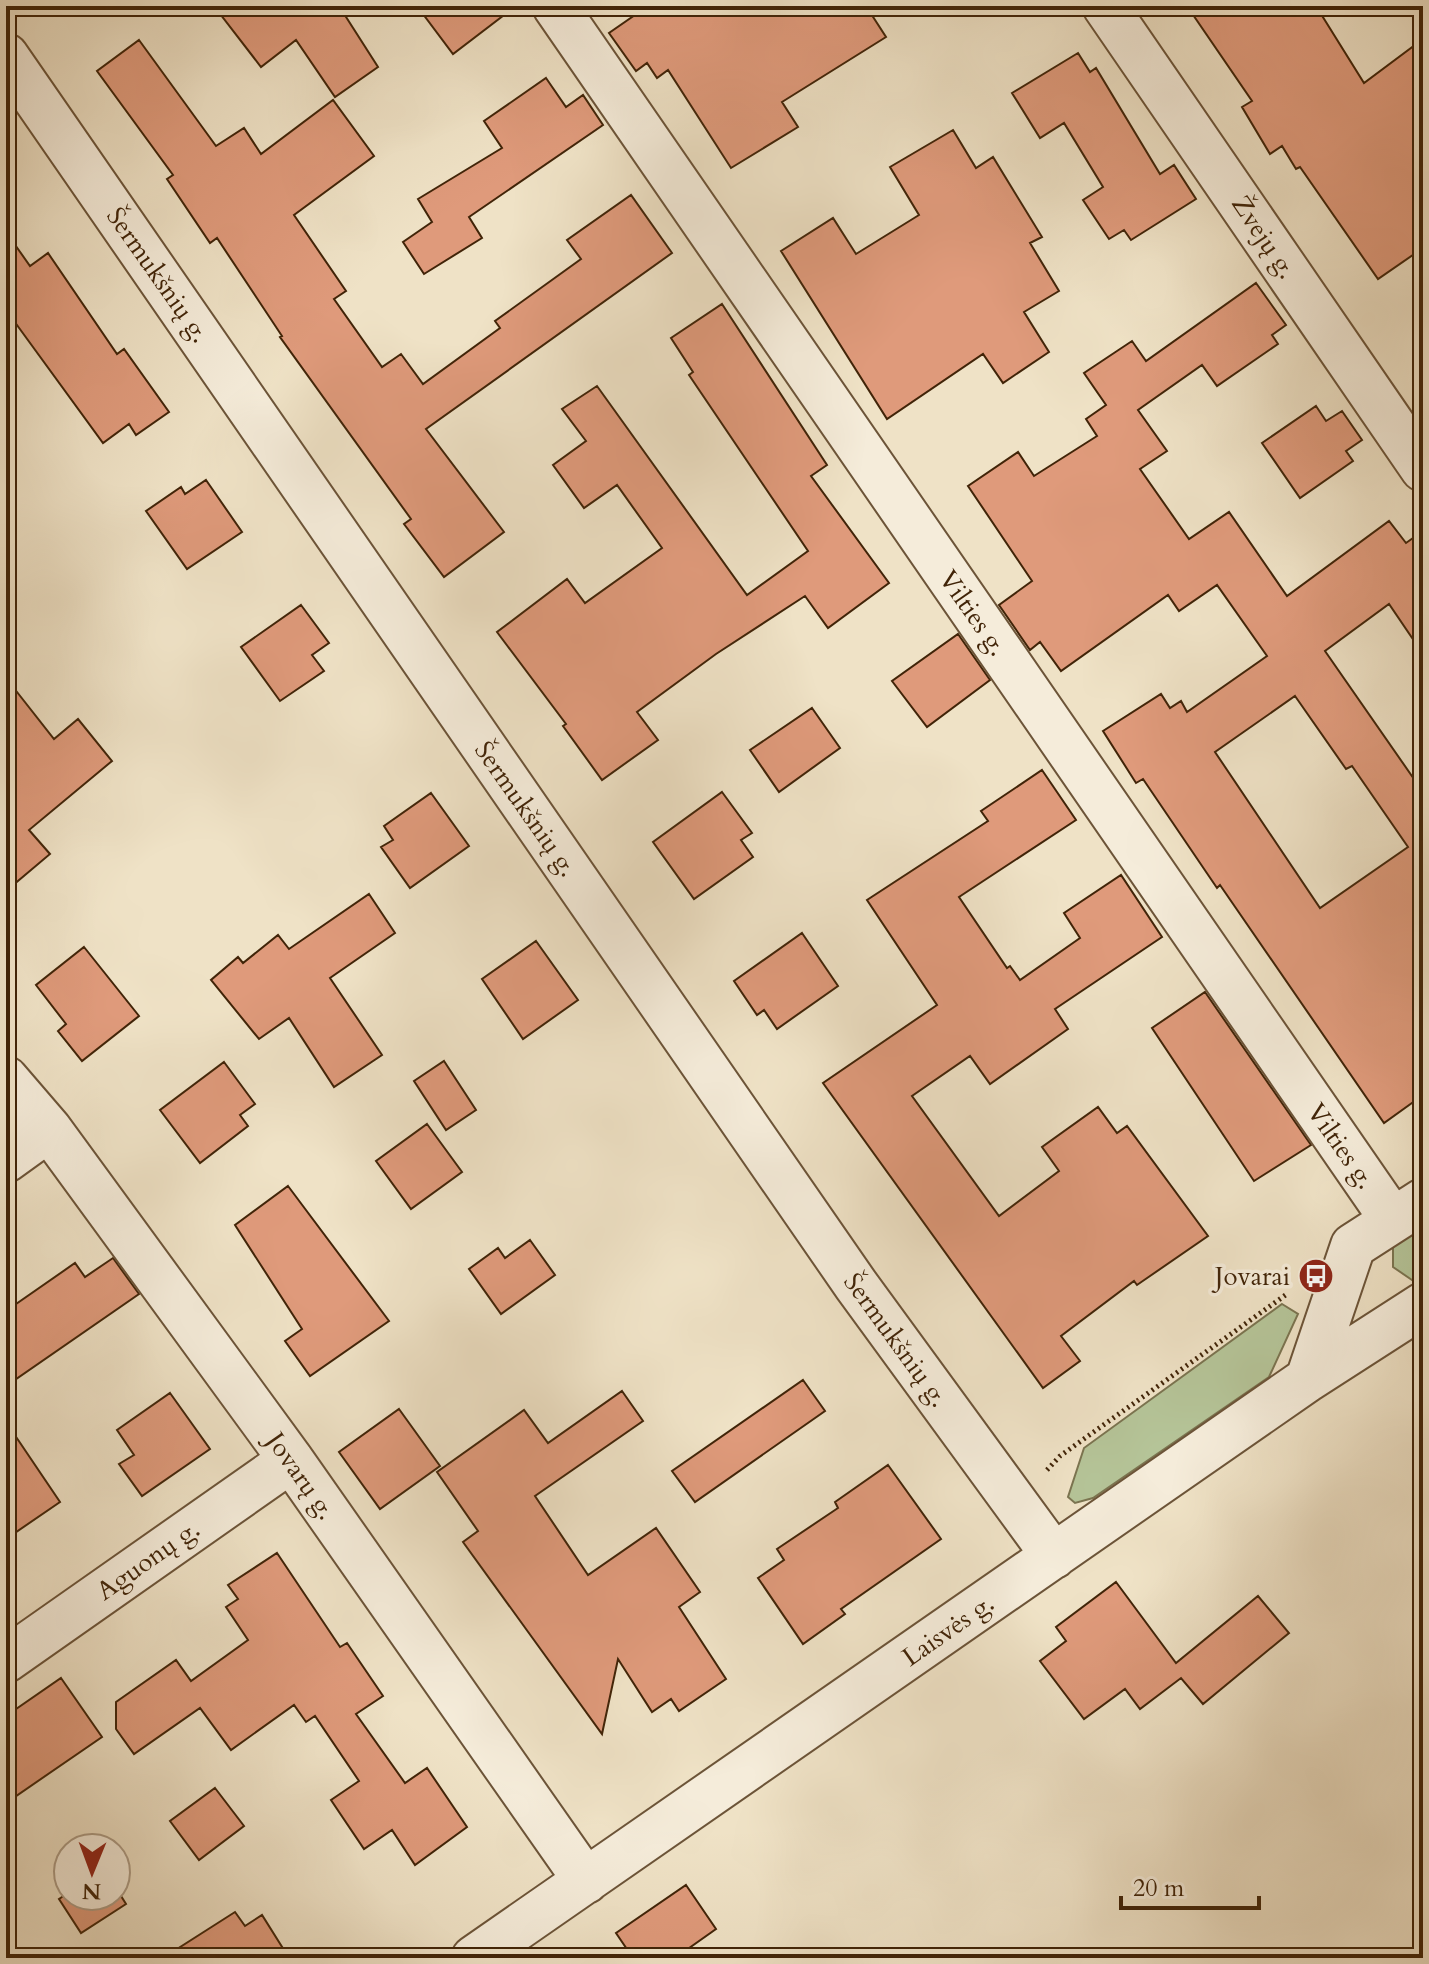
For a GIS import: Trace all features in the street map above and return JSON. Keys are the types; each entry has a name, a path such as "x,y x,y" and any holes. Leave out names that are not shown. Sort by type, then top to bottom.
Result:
{"street":[{"name":"Vilties g.","path":"555,6 1408,1210"},
{"name":"Žvejų g.","path":"1105,6 1423,469"},
{"name":"Šermukšnių g.","path":"6,56 856,1285 1054,1556"},
{"name":"Jovarų g.","path":"6,1079 49,1129 291,1460 586,1881"},
{"path":"6,1160 49,1129"},
{"path":"1308,1379 1353,1246 1408,1210"},
{"name":"Laisvės g.","path":"474,1958 1308,1379 1423,1305"},
{"name":"Aguonų g.","path":"6,1660 291,1460"}],"path":[{"path":"1016,1505 1060,1456 1289,1292"}],"green space":[{"path":"1414,1231 1423,1233 1423,1279 1412,1280 1393,1267 1393,1243"},
{"path":"1282,1304 1298,1314 1269,1377 1093,1498 1075,1503 1068,1497 1084,1448"}],"building":[{"path":"214,6 339,6 378,67 335,97 296,40 261,67"},
{"path":"417,6 516,6 453,54"},
{"path":"648,6 866,6 886,37 782,102 798,127 731,168 668,70 657,78 647,63 636,71 609,33"},
{"path":"1187,6 1316,6 1364,83 1423,39 1423,248 1378,279 1282,146 1270,154 1242,107 1252,101"},
{"path":"139,40 216,146 244,128 261,154 333,100 374,156 294,215 346,291 334,299 382,367 401,354 423,384 500,328 495,321 581,259 567,240 631,195 672,253 426,429 504,532 444,577 404,524 411,519 280,337 217,238 210,243 167,179 173,175 97,71"},
{"path":"1078,53 1090,72 1096,68 1160,174 1174,165 1196,199 1131,240 1124,230 1109,239 1083,200 1103,187 1064,123 1040,138 1012,93"},
{"path":"546,78 566,107 583,95 603,125 469,217 482,238 424,274 403,242 432,222 418,199 502,148 484,121"},
{"path":"953,130 976,168 993,157 1042,237 1030,243 1059,291 1024,312 1049,352 1003,383 983,354 887,419 781,251 833,218 856,254 919,215 890,167"},
{"path":"6,232 30,266 48,253 117,354 124,349 169,412 136,435 129,424 103,443 6,310"},
{"path":"1256,283 1286,325 1272,335 1278,344 1217,386 1202,365 1138,410 1167,451 1140,469 1189,539 1229,512 1287,596 1389,521 1406,543 1423,531 1423,654 1389,604 1325,651 1423,792 1423,1095 1384,1123 1220,885 1217,888 1143,779 1136,783 1103,731 1161,694 1170,708 1181,701 1187,712 1267,656 1217,585 1179,611 1168,595 1061,671 1040,642 1030,650 999,605 1032,581 968,486 1018,452 1034,476 1097,436 1086,419 1106,405 1084,373 1132,341 1146,361","holes":["1295,696 1346,769 1352,766 1408,847 1320,908 1215,752"]},
{"path":"722,304 827,465 811,476 889,583 828,628 805,596 716,654 637,712 658,740 602,780 563,726 566,724 497,632 567,579 585,603 662,548 617,485 584,508 553,465 586,441 562,409 597,386 747,595 808,551 689,375 693,372 671,338"},
{"path":"1316,406 1326,421 1342,411 1362,440 1346,451 1353,461 1300,498 1262,443"},
{"path":"206,480 242,532 187,569 146,511 181,487 185,494"},
{"path":"301,605 329,643 312,655 324,671 280,701 241,647"},
{"path":"958,634 990,680 927,727 892,681"},
{"path":"6,678 54,739 78,719 112,761 29,830 50,854 6,891"},
{"path":"812,708 840,748 779,792 750,750"},
{"path":"1042,770 1076,820 959,897 1007,968 1010,966 1020,980 1080,938 1064,913 1121,875 1162,937 1055,1009 1068,1029 990,1084 970,1056 912,1096 999,1216 1059,1171 1042,1147 1098,1107 1117,1133 1127,1126 1208,1236 1137,1285 1134,1281 1061,1336 1080,1361 1043,1388 823,1083 937,1005 867,900 988,821 981,811"},
{"path":"722,792 752,833 741,840 753,857 694,899 653,842"},
{"path":"431,793 469,846 410,888 381,847 393,840 384,826"},
{"path":"369,894 395,933 330,978 382,1055 334,1087 289,1018 259,1039 211,980 238,957 243,963 278,935 289,949"},
{"path":"802,933 838,986 777,1029 764,1010 757,1015 734,981"},
{"path":"536,941 578,1000 523,1039 482,979"},
{"path":"84,947 139,1016 82,1061 58,1031 66,1024 36,985"},
{"path":"1205,992 1311,1145 1254,1181 1152,1028"},
{"path":"444,1061 476,1110 446,1130 414,1081"},
{"path":"224,1062 255,1104 240,1115 248,1126 200,1163 160,1110"},
{"path":"427,1124 462,1172 411,1209 376,1161"},
{"path":"288,1186 389,1321 310,1376 285,1341 302,1329 235,1225"},
{"path":"530,1240 555,1275 501,1314 469,1269 498,1248 505,1258"},
{"path":"113,1258 139,1294 6,1386 6,1311 75,1263 85,1277"},
{"path":"803,1380 825,1411 695,1502 672,1471"},
{"path":"622,1391 643,1421 535,1496 588,1575 656,1528 700,1592 679,1607 726,1679 679,1711 671,1699 652,1712 618,1659 602,1734 463,1542 478,1531 437,1472 524,1410 548,1443"},
{"path":"170,1393 210,1449 142,1496 119,1464 134,1455 117,1430"},
{"path":"399,1409 440,1466 380,1509 339,1452"},
{"path":"6,1422 60,1502 6,1539"},
{"path":"888,1465 941,1539 841,1609 845,1614 803,1644 758,1578 784,1560 777,1549 838,1508 835,1502"},
{"path":"277,1553 340,1647 347,1643 383,1696 356,1714 405,1783 427,1768 467,1827 415,1865 392,1830 364,1849 331,1800 359,1781 315,1716 306,1722 294,1705 231,1750 200,1708 134,1754 116,1729 116,1702 176,1660 191,1681 248,1640 226,1607 238,1599 228,1585"},
{"path":"1116,1582 1176,1663 1258,1596 1289,1633 1203,1704 1181,1678 1140,1709 1125,1689 1084,1719 1040,1661 1066,1641 1056,1627"},
{"path":"61,1678 102,1737 6,1803 6,1716"},
{"path":"215,1788 244,1826 199,1860 170,1821"},
{"path":"686,1885 716,1929 675,1958 633,1958 616,1933"},
{"path":"67,1912 114,1912 81,1933"},
{"path":"235,1912 245,1926 262,1915 289,1958 163,1958"}],"place":[{"name":"Jovarai","path":"1316,1276"}]}
